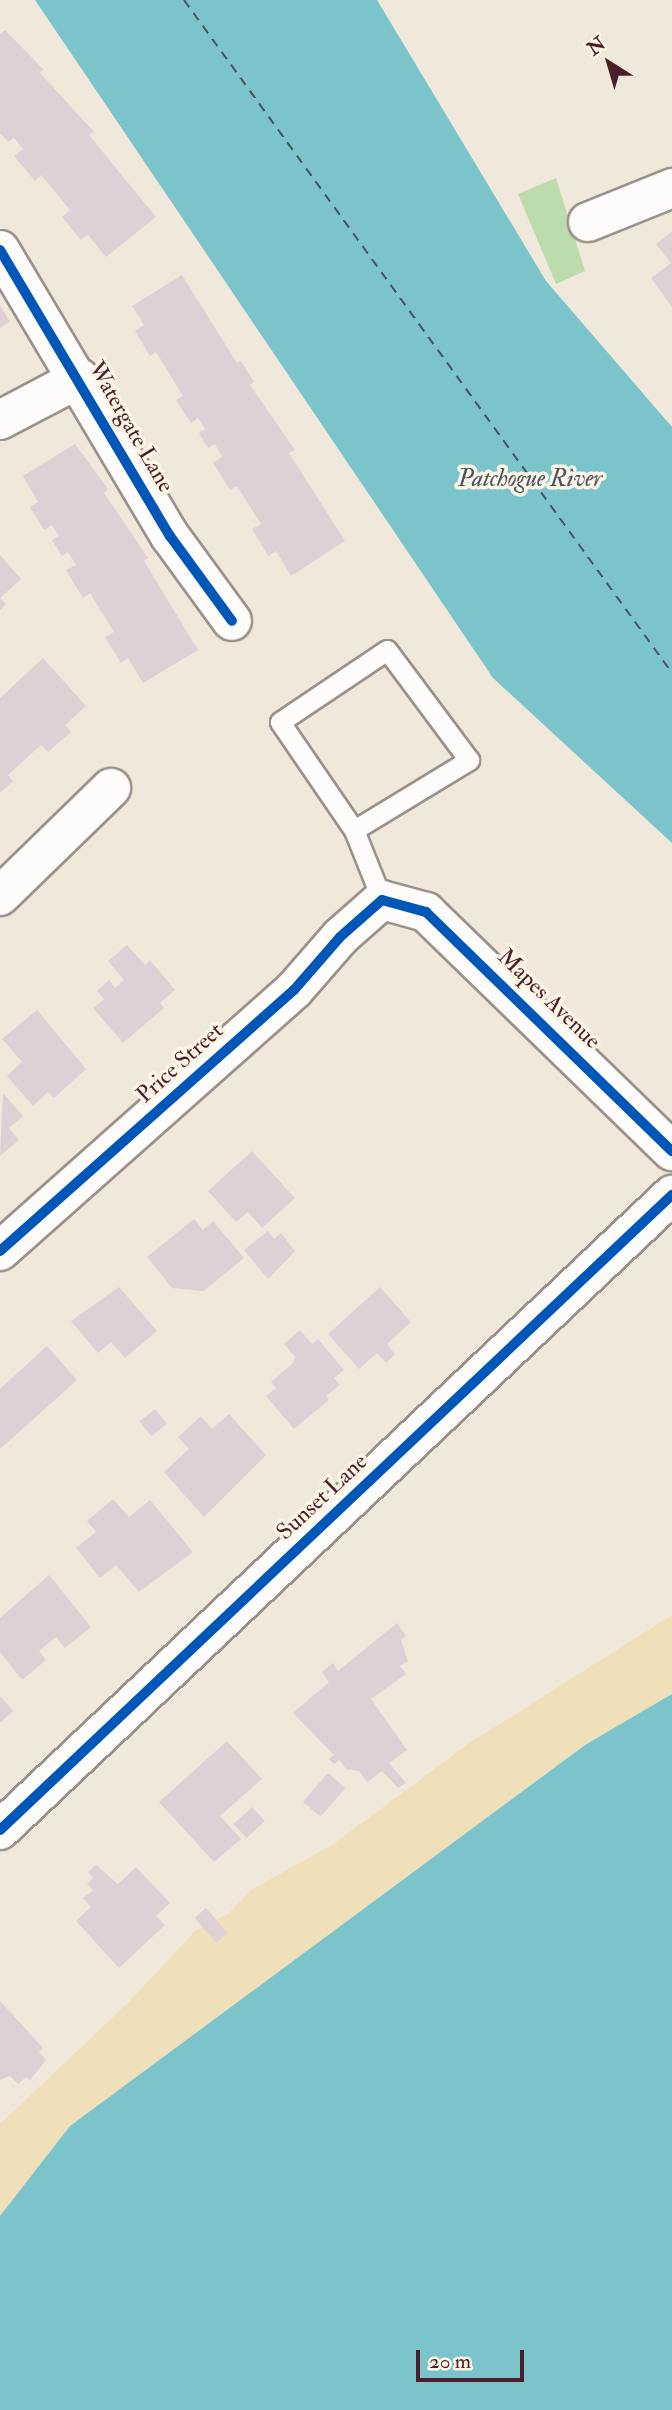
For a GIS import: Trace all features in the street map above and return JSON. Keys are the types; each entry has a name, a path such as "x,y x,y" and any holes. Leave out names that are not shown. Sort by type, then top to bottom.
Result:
{"street":[{"path":"589,222 672,188"},
{"name":"Watergate Lane","path":"0,250 80,378 170,536 232,621"},
{"path":"0,420 80,378"},
{"path":"0,896 111,788"},
{"name":"Mapes Avenue","path":"382,900 426,912 672,1151"},
{"name":"Price Street","path":"0,1251 294,990 340,937 382,900"},
{"name":"Sunset Lane","path":"0,1830 672,1195"}],"lane":[{"path":"354,830 469,760 387,650 280,722 354,830 382,900"}],"green space":[{"path":"556,178 585,271 556,284 518,194"}],"sand":[{"path":"672,1615 672,1694 585,1745 70,2126 0,2216 0,2124 128,2003 195,1931 228,1914 251,1890 332,1845 468,1744"}],"water":[{"name":"Patchogue River","path":"35,0 377,0 546,281 672,427 672,843 493,678"},
{"path":"672,1694 672,2410 0,2410 0,2216 70,2126 585,1745"}],"building":[{"path":"5,30 44,70 40,73 94,132 89,135 156,217 106,257 88,235 81,240 62,217 70,210 41,175 35,181 14,156 23,149 14,138 8,142 0,133 0,34"},
{"path":"672,231 672,307 651,278 671,263 656,244"},
{"path":"182,275 237,363 241,361 254,382 250,385 295,450 289,453 345,541 291,576 276,551 268,556 252,529 261,524 237,486 230,490 213,463 222,457 215,444 208,448 199,433 205,429 198,418 191,423 176,400 183,396 156,352 150,356 135,331 144,325 132,306"},
{"path":"0,305 10,322 0,328"},
{"path":"75,444 108,489 104,493 148,558 144,561 198,650 143,683 128,658 121,663 105,637 114,632 90,593 83,598 66,570 76,565 68,552 62,556 52,540 59,536 52,525 44,530 30,507 38,502 23,476"},
{"path":"0,555 21,579 0,598"},
{"path":"0,598 6,604 0,610"},
{"path":"43,658 86,706 65,725 71,732 48,752 41,745 8,775 13,781 0,793 0,698"},
{"path":"127,945 145,965 150,960 175,990 160,1003 164,1008 123,1043 93,1008 104,999 97,991 109,980 115,988 124,980 108,961"},
{"path":"37,1010 86,1069 54,1098 48,1092 33,1106 7,1076 22,1062 2,1039"},
{"path":"3,1093 23,1116 9,1128 19,1140 0,1156"},
{"path":"252,1151 295,1198 262,1228 248,1212 236,1222 208,1191"},
{"path":"194,1219 203,1230 213,1221 244,1258 204,1291 172,1288 147,1257"},
{"path":"268,1231 274,1239 281,1233 295,1251 268,1279 244,1250"},
{"path":"119,1287 157,1331 125,1358 111,1342 98,1353 71,1321"},
{"path":"380,1287 411,1322 387,1344 395,1354 386,1363 377,1353 359,1369 328,1334"},
{"path":"300,1330 312,1344 318,1339 344,1370 334,1378 340,1385 326,1396 329,1400 294,1429 266,1396 276,1388 271,1382 292,1364 295,1357 284,1344"},
{"path":"47,1346 77,1380 0,1449 0,1389"},
{"path":"155,1409 167,1424 151,1436 139,1422"},
{"path":"229,1414 266,1455 204,1517 164,1472 189,1449 178,1437 201,1416 212,1429"},
{"path":"113,1499 129,1517 150,1500 193,1552 139,1592 116,1565 100,1578 76,1548 96,1532 87,1521"},
{"path":"49,1575 91,1627 65,1648 56,1637 39,1651 46,1660 22,1680 0,1652 0,1618"},
{"path":"397,1623 406,1636 401,1640 408,1661 400,1666 406,1674 371,1699 407,1750 389,1763 406,1783 398,1788 382,1771 367,1782 359,1771 346,1769 340,1760 334,1764 329,1759 334,1755 293,1713 329,1682 322,1672 333,1663 338,1671"},
{"path":"0,1696 13,1711 0,1723"},
{"path":"227,1741 262,1779 220,1816 241,1839 214,1862 159,1802"},
{"path":"328,1773 345,1788 320,1817 303,1802"},
{"path":"252,1807 265,1821 247,1838 234,1824"},
{"path":"96,1865 118,1884 136,1867 170,1903 156,1916 165,1925 119,1968 76,1921 91,1907 83,1898 93,1890 87,1884 93,1878 88,1872"},
{"path":"206,1908 228,1933 216,1943 195,1918"},
{"path":"0,2001 43,2048 39,2052 46,2060 30,2080 26,2077 18,2084 10,2076 0,2080"}],"ferry route":[{"path":"184,0 672,673"}],"cycle path":[{"path":"0,250 170,536 232,621"},
{"path":"0,1251 294,990 340,937 382,900 426,912 672,1151"},
{"path":"0,1830 672,1195"}]}
